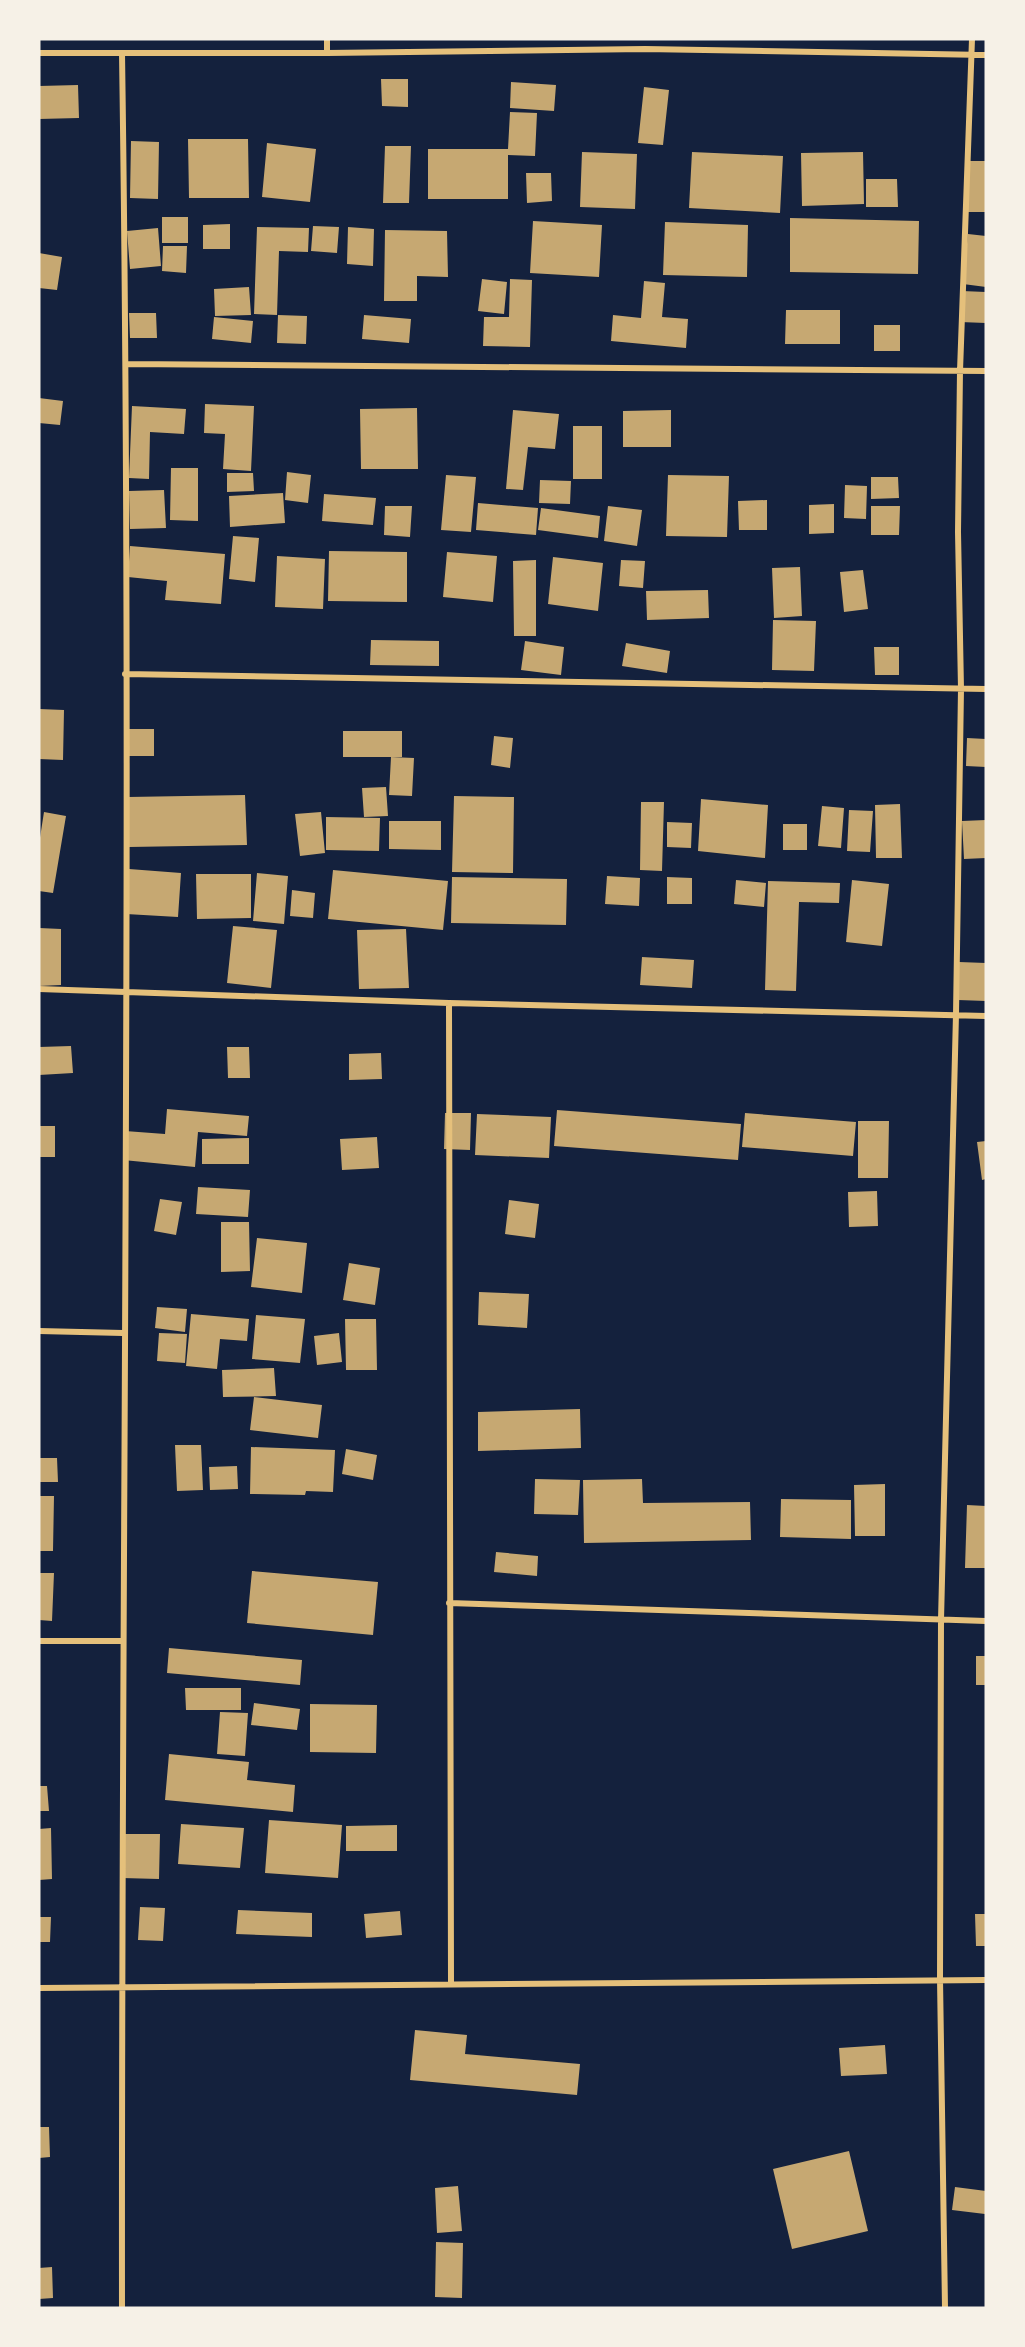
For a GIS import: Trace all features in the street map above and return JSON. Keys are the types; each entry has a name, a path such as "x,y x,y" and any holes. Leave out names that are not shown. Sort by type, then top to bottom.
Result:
{"street":[{"path":"327,39 327,53"},
{"path":"645,39 645,49"},
{"path":"945,2308 940,1978 941,1620 956,1014 961,689 958,532 960,370 972,39"},
{"path":"39,53 327,53 645,49 986,55"},
{"path":"122,53 126,364 127,991 123,1333 122,2308"},
{"path":"126,364 986,371"},
{"path":"125,674 986,689"},
{"path":"39,989 449,1003 986,1016"},
{"path":"449,1003 451,1983"},
{"path":"39,1331 123,1333"},
{"path":"449,1603 986,1621"},
{"path":"39,1641 122,1641"},
{"path":"39,1988 940,1978 986,1980"}],"building":[{"path":"381,79 408,79 408,107 382,106"},
{"path":"511,82 556,85 554,111 510,108"},
{"path":"78,85 79,118 39,119 39,86"},
{"path":"644,87 669,90 663,145 638,143"},
{"path":"510,112 537,113 535,156 508,155 508,199 428,199 428,149 508,149"},
{"path":"188,139 248,139 249,198 189,198"},
{"path":"131,141 159,142 158,199 130,198"},
{"path":"267,143 316,149 310,202 262,197"},
{"path":"385,146 411,146 409,203 383,203"},
{"path":"582,152 637,154 635,209 580,207"},
{"path":"692,152 783,156 780,213 689,208"},
{"path":"863,152 864,204 802,206 801,153"},
{"path":"966,161 986,161 986,212 966,212"},
{"path":"526,173 551,173 552,201 527,203"},
{"path":"866,179 897,179 898,207 866,207"},
{"path":"162,217 188,217 188,243 162,243"},
{"path":"790,218 919,221 918,274 790,272"},
{"path":"533,221 602,225 599,277 530,273"},
{"path":"665,222 748,225 747,277 663,275"},
{"path":"230,224 230,249 203,249 203,225"},
{"path":"313,226 339,227 337,253 311,251"},
{"path":"257,227 309,228 308,252 279,251 277,315 254,314"},
{"path":"348,227 374,229 373,266 347,264"},
{"path":"158,228 161,266 130,269 127,231"},
{"path":"385,230 447,231 448,277 417,276 417,301 384,301"},
{"path":"968,234 986,236 986,287 963,284"},
{"path":"163,246 187,246 186,273 162,271"},
{"path":"39,253 62,257 57,290 39,288"},
{"path":"482,279 507,282 504,314 478,311"},
{"path":"510,279 532,280 530,347 483,346 484,317 509,317"},
{"path":"644,281 665,283 662,317 688,319 686,348 611,341 613,315 641,318"},
{"path":"249,287 251,315 215,316 214,289"},
{"path":"962,291 986,292 986,323 960,322"},
{"path":"786,310 840,310 840,344 785,344"},
{"path":"129,313 156,313 157,338 130,338"},
{"path":"278,315 307,316 306,344 277,343"},
{"path":"364,315 411,319 409,343 362,339"},
{"path":"214,317 253,321 251,343 212,339"},
{"path":"874,325 900,325 900,351 874,351"},
{"path":"39,398 63,401 60,425 39,423"},
{"path":"205,404 254,406 251,471 223,469 225,434 204,433"},
{"path":"132,406 186,409 184,434 150,432 149,479 129,478"},
{"path":"417,408 418,469 361,469 360,409"},
{"path":"513,410 559,414 555,449 528,447 523,490 506,489"},
{"path":"671,410 671,447 623,447 623,411"},
{"path":"573,426 602,426 602,479 573,479"},
{"path":"171,468 198,468 198,521 170,520"},
{"path":"287,472 311,475 308,503 285,500"},
{"path":"227,473 253,473 254,491 227,492"},
{"path":"446,475 476,477 471,532 441,530"},
{"path":"668,475 729,476 727,537 666,536"},
{"path":"871,477 898,477 899,498 871,499"},
{"path":"540,480 571,481 570,504 539,503"},
{"path":"845,485 867,486 866,519 844,518"},
{"path":"164,490 166,528 130,529 129,491"},
{"path":"283,493 285,523 230,527 229,496"},
{"path":"324,494 376,498 373,525 322,521"},
{"path":"767,500 767,530 739,530 738,501"},
{"path":"478,503 538,508 536,535 476,530"},
{"path":"834,504 834,533 809,534 809,505"},
{"path":"385,506 412,506 410,537 384,535"},
{"path":"608,506 642,510 637,546 604,541"},
{"path":"871,506 900,506 899,535 871,535"},
{"path":"541,508 600,516 598,538 538,530"},
{"path":"233,536 259,538 255,582 229,579"},
{"path":"130,546 225,554 221,604 165,600 167,581 128,577"},
{"path":"329,551 407,552 407,602 328,601"},
{"path":"447,552 497,556 493,602 443,597"},
{"path":"277,556 325,559 323,609 275,607"},
{"path":"553,557 603,563 598,611 548,604"},
{"path":"536,560 536,636 514,636 513,561"},
{"path":"621,560 645,561 643,588 619,586"},
{"path":"800,567 802,616 774,618 772,568"},
{"path":"863,570 868,609 844,612 840,572"},
{"path":"708,590 709,618 647,620 646,591"},
{"path":"773,620 816,621 814,671 772,670"},
{"path":"371,640 439,641 439,666 370,665"},
{"path":"525,641 564,647 561,675 521,670"},
{"path":"626,643 670,651 667,673 622,666"},
{"path":"874,647 899,647 899,675 875,675"},
{"path":"39,709 64,710 63,760 39,759"},
{"path":"127,729 154,729 154,756 127,756"},
{"path":"343,731 402,731 402,757 343,757"},
{"path":"494,736 513,738 510,768 491,765"},
{"path":"967,738 986,739 986,767 966,766"},
{"path":"391,757 414,758 412,796 389,795"},
{"path":"386,787 388,816 364,817 362,788"},
{"path":"245,795 247,845 129,847 128,797"},
{"path":"454,796 514,797 513,873 452,872"},
{"path":"701,799 768,805 765,858 698,851"},
{"path":"641,802 664,802 662,871 640,870"},
{"path":"900,804 902,858 876,858 875,805"},
{"path":"822,806 844,808 841,848 818,846"},
{"path":"849,810 873,811 870,852 847,851"},
{"path":"44,812 66,816 53,893 39,891 39,844"},
{"path":"321,812 325,853 300,856 295,814"},
{"path":"326,817 380,818 379,851 326,850"},
{"path":"986,820 986,858 964,859 962,821"},
{"path":"389,821 441,821 441,850 389,849"},
{"path":"667,822 692,823 691,848 667,847"},
{"path":"783,824 807,824 807,850 783,850"},
{"path":"129,869 181,873 178,917 126,914"},
{"path":"333,870 448,881 443,930 328,919"},
{"path":"257,873 288,876 284,924 253,921"},
{"path":"196,874 251,874 251,918 197,919"},
{"path":"607,876 640,878 639,906 605,904"},
{"path":"452,877 567,879 566,925 451,923"},
{"path":"667,877 692,878 692,904 667,904"},
{"path":"736,880 766,883 764,907 734,904"},
{"path":"852,880 889,884 882,946 846,942"},
{"path":"768,881 840,883 839,903 799,902 796,991 765,990"},
{"path":"292,890 315,893 313,918 290,916"},
{"path":"233,926 277,930 271,988 227,983"},
{"path":"39,928 61,929 61,985 39,986"},
{"path":"406,929 409,988 359,989 357,930"},
{"path":"642,957 694,960 692,988 640,985"},
{"path":"959,962 986,963 986,1001 958,1000"},
{"path":"71,1046 73,1073 39,1075 39,1047"},
{"path":"227,1047 249,1047 250,1078 228,1078"},
{"path":"381,1053 382,1079 349,1080 349,1054"},
{"path":"167,1109 249,1116 247,1136 198,1132 195,1167 123,1160 125,1131 165,1134"},
{"path":"557,1110 741,1124 738,1160 554,1146"},
{"path":"445,1113 471,1113 470,1150 444,1149"},
{"path":"745,1113 856,1122 853,1156 742,1147"},
{"path":"477,1114 551,1117 549,1158 475,1155"},
{"path":"858,1121 889,1121 888,1178 858,1178"},
{"path":"39,1126 55,1126 55,1157 39,1157"},
{"path":"377,1137 379,1168 342,1170 340,1139"},
{"path":"249,1138 249,1164 202,1164 202,1139"},
{"path":"986,1141 986,1179 982,1180 977,1142"},
{"path":"198,1187 250,1190 248,1217 196,1214"},
{"path":"877,1191 878,1226 849,1227 848,1192"},
{"path":"160,1199 182,1202 176,1235 154,1231"},
{"path":"509,1200 539,1204 535,1238 505,1234"},
{"path":"221,1222 249,1222 250,1271 221,1272"},
{"path":"257,1238 307,1243 302,1293 251,1287"},
{"path":"349,1263 380,1268 375,1305 343,1300"},
{"path":"479,1292 529,1294 527,1328 478,1325"},
{"path":"157,1307 187,1309 185,1332 155,1328"},
{"path":"191,1314 249,1319 247,1341 220,1339 217,1369 186,1366"},
{"path":"256,1315 305,1319 300,1363 252,1359"},
{"path":"345,1319 376,1319 377,1370 346,1370"},
{"path":"159,1333 187,1334 185,1363 157,1361"},
{"path":"339,1333 342,1362 317,1365 314,1336"},
{"path":"274,1368 276,1396 223,1397 222,1370"},
{"path":"254,1397 322,1405 318,1438 250,1430"},
{"path":"580,1409 581,1448 478,1451 478,1412"},
{"path":"175,1445 201,1445 203,1490 177,1491"},
{"path":"251,1447 335,1450 333,1492 306,1491 305,1495 250,1494"},
{"path":"346,1449 377,1455 373,1480 342,1474"},
{"path":"39,1458 57,1458 58,1482 39,1482"},
{"path":"237,1466 238,1489 210,1490 209,1467"},
{"path":"535,1479 580,1480 578,1515 534,1514"},
{"path":"642,1479 643,1503 750,1502 751,1540 584,1543 583,1480"},
{"path":"885,1484 885,1536 855,1536 854,1485"},
{"path":"39,1496 54,1496 53,1551 39,1551"},
{"path":"781,1499 851,1500 851,1539 780,1537"},
{"path":"967,1505 986,1506 986,1568 965,1568"},
{"path":"496,1552 538,1556 537,1576 494,1572"},
{"path":"252,1571 378,1582 373,1635 247,1623"},
{"path":"39,1573 54,1573 52,1621 39,1620"},
{"path":"169,1648 302,1660 300,1685 167,1673"},
{"path":"976,1656 986,1656 986,1685 976,1685"},
{"path":"185,1688 241,1688 241,1710 186,1710"},
{"path":"254,1703 300,1709 297,1730 251,1725"},
{"path":"310,1704 377,1705 376,1753 310,1752"},
{"path":"220,1712 248,1713 245,1756 217,1754"},
{"path":"169,1754 249,1762 247,1780 295,1785 293,1812 165,1800"},
{"path":"39,1786 47,1786 49,1811 39,1811"},
{"path":"269,1820 342,1825 338,1878 265,1873"},
{"path":"181,1824 244,1828 240,1868 178,1864"},
{"path":"397,1825 397,1851 346,1851 346,1826"},
{"path":"51,1828 52,1879 39,1880 39,1829"},
{"path":"123,1834 160,1834 159,1879 122,1878"},
{"path":"140,1907 165,1908 163,1941 138,1940"},
{"path":"238,1910 312,1913 312,1937 236,1934"},
{"path":"400,1911 402,1935 366,1938 364,1914"},
{"path":"975,1914 986,1914 986,1946 976,1946"},
{"path":"39,1917 51,1917 50,1942 39,1942"},
{"path":"415,2030 467,2035 465,2054 580,2064 577,2095 410,2080"},
{"path":"885,2045 887,2074 841,2076 839,2048"},
{"path":"39,2127 49,2127 50,2157 39,2158"},
{"path":"849,2151 868,2231 792,2249 773,2169"},
{"path":"458,2186 462,2231 437,2233 435,2188"},
{"path":"955,2187 986,2191 985,2214 952,2210"},
{"path":"436,2242 463,2243 462,2298 435,2297"},
{"path":"52,2267 53,2298 39,2299 39,2268"}]}
